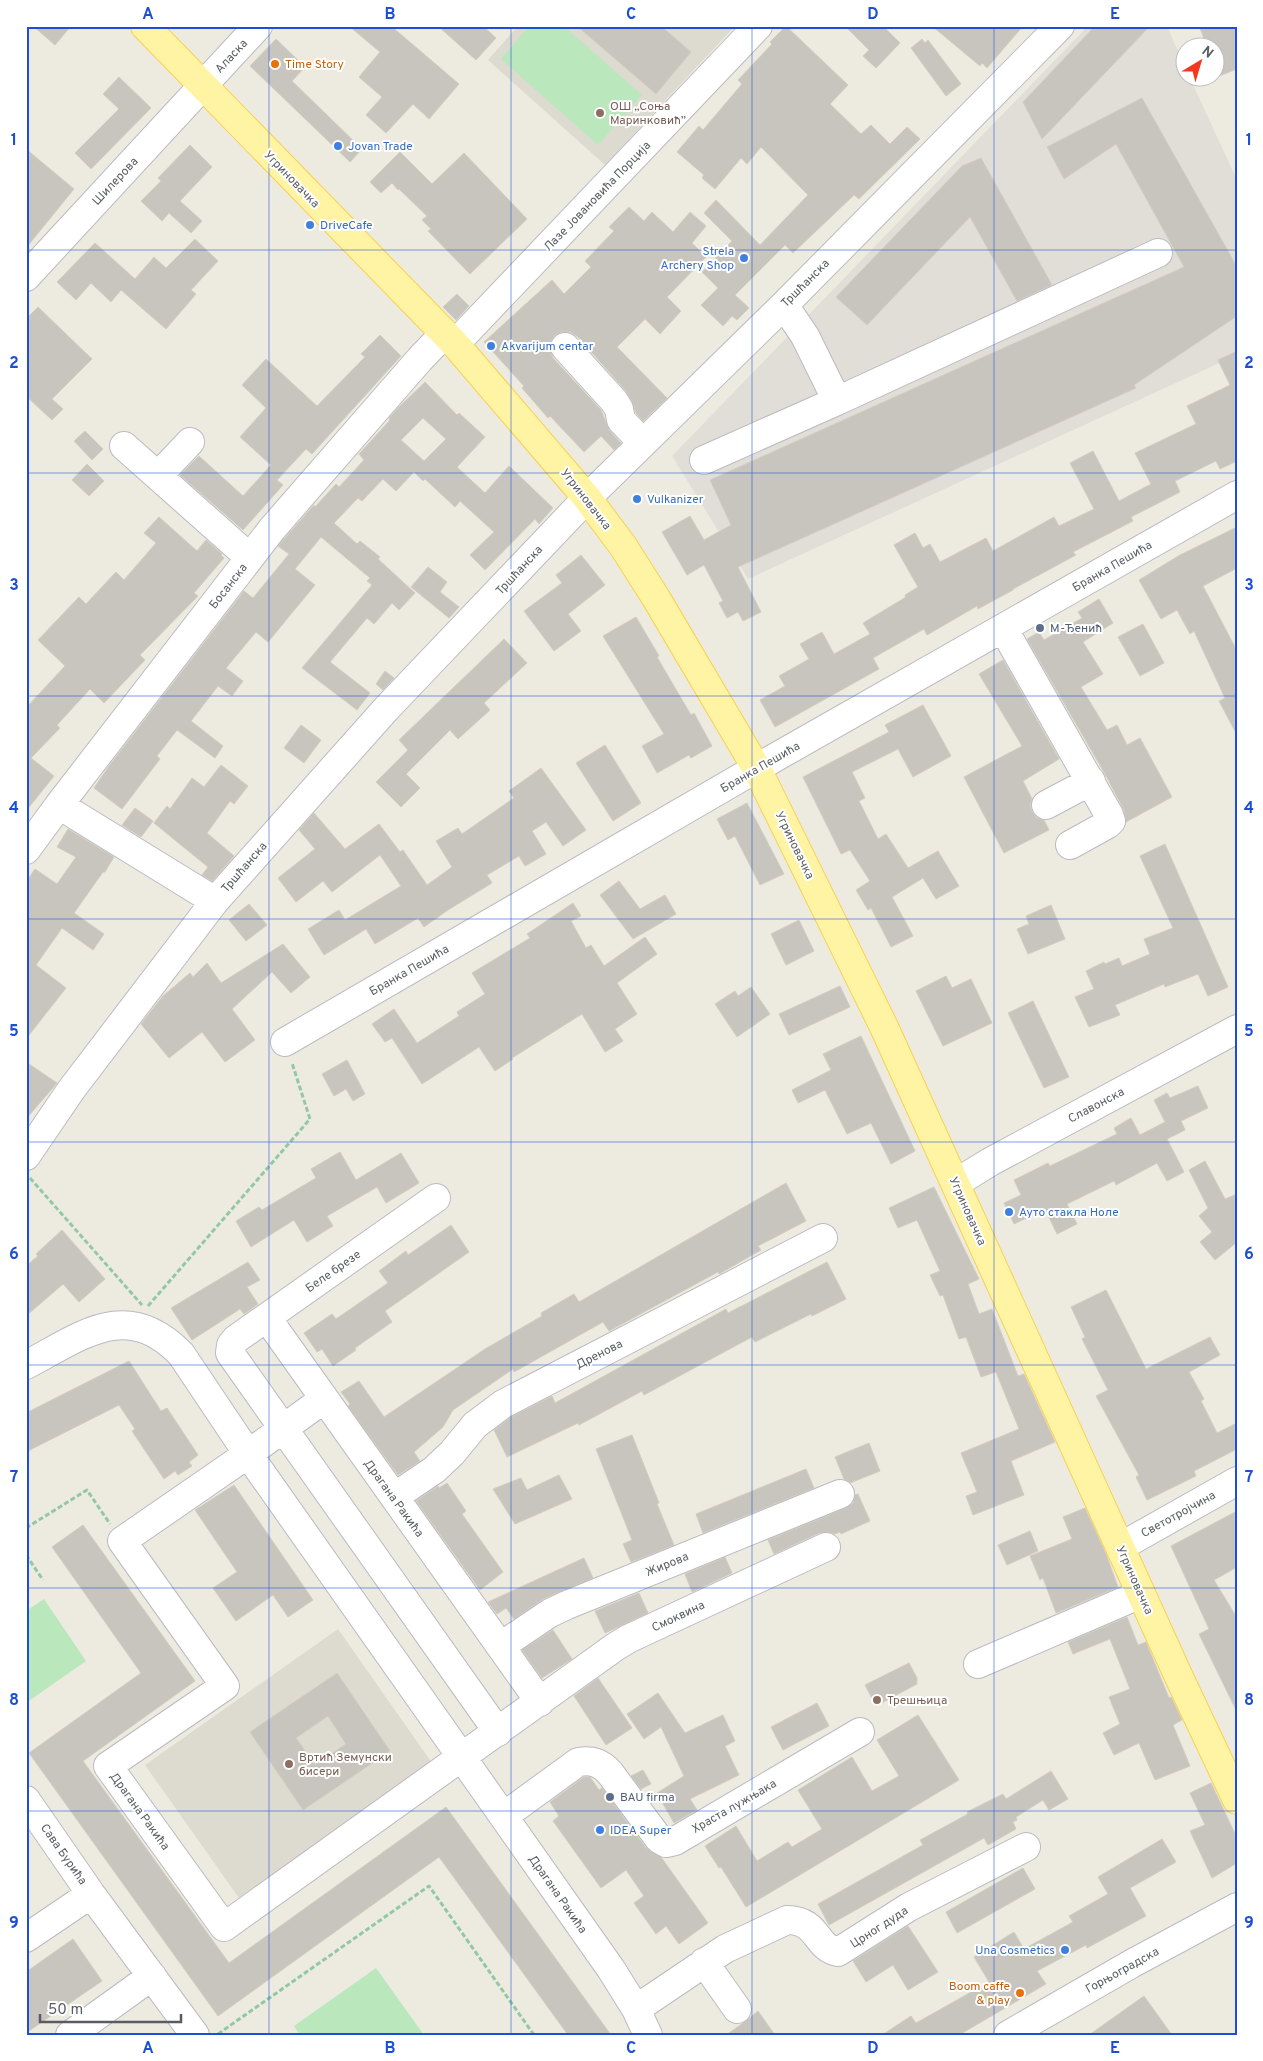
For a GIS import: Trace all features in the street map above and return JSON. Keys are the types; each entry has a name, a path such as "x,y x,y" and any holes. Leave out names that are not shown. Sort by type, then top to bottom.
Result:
{"main road":[{"name":"Угриновачка","path":"145,26 309,197 450,339 587,498 618,540 656,598 757,769 884,1027 1141,1594 1237,1800"}],"street":[{"name":"Аласка","path":"204,86 258,26"},
{"name":"Лазе Јовановића Порција","path":"450,339 758,26"},
{"name":"Тршћанска","path":"26,1156 71,1090 215,901 386,709 642,442 784,305 1060,26"},
{"name":"Шилерова","path":"26,277 204,86"},
{"path":"704,460 1158,253"},
{"path":"784,305 805,336 837,401"},
{"name":"Босанска","path":"26,850 43,815 272,529 420,359 450,339"},
{"path":"565,347 614,401 619,409 621,420 642,442"},
{"path":"158,476 190,442"},
{"path":"124,446 249,557"},
{"name":"Бранка Пешића","path":"285,1042 757,769 1237,495"},
{"path":"1003,628 1091,781 1111,821 1070,845"},
{"path":"1046,805 1091,781"},
{"path":"43,815 215,901"},
{"name":"Славонска","path":"956,1183 990,1162 1237,1029"},
{"name":"Беле брезе","path":"283,1428 230,1353 231,1345 236,1339 436,1198"},
{"name":"Дренова","path":"394,1497 434,1470 452,1453 475,1425 503,1404 822,1238"},
{"name":"Драгана Ракића","path":"266,1318 540,1702"},
{"name":"Драгана Ракића","path":"26,1364 98,1328 130,1325 147,1330 171,1345 181,1354 248,1454 611,1969 636,2009 648,2035"},
{"path":"122,1541 324,1399"},
{"path":"283,1428 498,1732"},
{"name":"Светотројчина","path":"1120,1547 1237,1481"},
{"name":"Жирова","path":"500,1646 550,1613 567,1605 840,1494"},
{"name":"Драгана Ракића","path":"122,1541 225,1686 108,1766 224,1927 462,1757"},
{"name":"Смоквина","path":"462,1757 628,1640 826,1547"},
{"path":"978,1664 1141,1594"},
{"name":"Храста лужњака","path":"504,1816 578,1762 591,1760 604,1766 659,1839 666,1843 675,1841 860,1732"},
{"name":"Сава Бурића","path":"26,1800 91,1894 26,1938"},
{"name":"Црног дуда","path":"636,2009 724,1949 787,1920 798,1920 808,1925 826,1946 832,1951 838,1952 909,1907 1026,1847"},
{"path":"91,1894 195,2035"},
{"name":"Горњоградска","path":"1008,2035 1131,1964 1237,1907"},
{"path":"704,1962 737,2010"},
{"path":"70,2035 152,1976"}],"path":[{"path":"26,1174 146,1309 310,1119 285,1042"},
{"path":"26,1528 87,1490 122,1541"},
{"path":"26,1555 43,1580"},
{"path":"217,2035 429,1886 534,2035"}],"shaded area":[{"name":"ОШ „Соња Маринковић”","path":"518,26 735,26 605,165 488,60"},
{"path":"1088,26 1167,26 1176,46 1176,88 1195,88 1237,180 1237,355 748,579 672,456"},
{"name":"Вртић Земунски бисери","path":"338,1629 432,1763 239,1898 145,1765"}],"green space":[{"path":"529,26 564,26 642,95 598,145 501,59"},
{"path":"44,1599 86,1661 26,1703 26,1611"},
{"path":"376,1968 424,2035 300,2035 294,2026"}],"building":[{"path":"33,26 71,26 55,45"},
{"path":"349,26 391,26 459,84 429,119 413,104 386,133 366,115 382,97 359,77 380,52"},
{"path":"438,26 483,26 496,38 476,60"},
{"path":"577,26 661,26 691,52 656,94"},
{"path":"786,26 848,85 830,104 861,134 871,125 890,144 907,127 920,139 859,199 854,195 793,253 785,245 735,295 749,308 737,320 732,316 723,326 701,305 718,288 702,272 732,241 704,213 716,200 760,245 808,195 761,147 747,164 741,158 715,189 702,178 704,175 677,152 699,126 703,130 742,84 738,80"},
{"path":"845,26 883,26 900,43 876,68 863,56 869,50"},
{"path":"932,26 1023,26 987,68 982,63 980,66"},
{"path":"1095,26 1150,26 1042,139 1023,102"},
{"path":"1199,26 1237,26 1237,69 1226,73 1226,38 1204,38"},
{"path":"276,39 305,67 292,81 362,149 350,162 250,66"},
{"path":"922,39 925,43 928,40 961,84 946,96 911,48"},
{"path":"119,77 151,108 91,169 75,153 119,109 103,94"},
{"path":"1142,98 1237,267 1237,316 1134,385 1136,388 738,567 761,612 743,621 738,612 727,618 719,603 723,601 704,565 687,575 662,532 690,516 704,540 731,525 710,480 1184,267 1116,144 1064,179 1047,147"},
{"path":"190,145 212,167 180,201 202,221 191,233 169,213 162,221 141,201 161,181 158,178"},
{"path":"26,149 74,189 26,248"},
{"path":"400,152 432,184 464,153 527,219 470,274 428,231 431,229 422,220 427,216 399,189 392,183 381,193 370,182"},
{"path":"981,158 1052,285 1017,301 970,217 867,325 836,297 962,166"},
{"path":"629,207 644,221 652,212 673,232 690,212 706,226 692,243 706,257 667,297 681,311 660,334 645,319 617,347 667,398 643,421 636,413 626,391 577,336 570,332 562,332 555,335 550,342 553,358 601,410 609,430 621,443 614,450 601,436 584,452 550,416 548,418 522,388 524,386 484,342 552,280 564,294 591,267 585,261 614,231 609,227"},
{"path":"195,239 218,261 191,290 196,294 166,329 121,290 111,302 91,283 76,300 57,282 95,243 135,279 154,257 166,268"},
{"path":"457,294 469,306 456,320 443,307"},
{"path":"38,307 92,359 52,399 63,409 52,420 26,396 26,319"},
{"path":"380,335 401,356 312,454 306,449 277,480 283,485 243,530 180,475 199,456 243,496 271,465 240,437 266,408 242,385 266,359 317,406 365,357 361,354"},
{"path":"1237,351 1237,461 1220,469 1216,461 1175,481 1180,492 1131,517 1133,521 1073,552 1076,555 978,609 977,606 927,635 924,629 873,658 879,669 775,727 760,700 785,686 779,676 809,659 800,644 822,632 834,654 870,634 863,623 906,597 905,595 918,587 894,545 915,533 923,548 930,544 940,562 986,538 993,551 1054,517 1059,526 1094,509 1070,463 1093,451 1119,501 1151,484 1135,453 1196,424 1187,406 1230,385 1218,360"},
{"path":"425,382 457,415 459,413 485,437 457,467 485,493 509,466 553,508 539,524 535,519 485,570 470,555 494,532 460,501 455,507 425,479 423,481 414,472 396,491 383,479 362,501 358,498 334,523 357,544 360,541 380,557 378,559 415,593 399,610 392,603 374,624 367,618 330,662 370,693 357,710 302,668 372,585 367,581 370,578 321,537 295,569 315,585 268,642 256,632 226,668 243,681 232,696 218,686 191,721 223,746 215,758 177,730 157,756 160,759 122,809 94,788 109,766 244,591 253,598 289,554 278,546 314,505 315,507 336,484 339,487 364,460 359,454 390,420 389,418","holes":["423,418 446,439 424,461 401,440"]},
{"path":"85,431 103,449 92,460 74,441"},
{"path":"87,464 104,481 89,496 72,480"},
{"path":"159,517 197,551 206,540 224,558 194,593 198,596 140,655 145,660 104,703 90,689 57,725 60,728 31,758 54,776 26,811 26,708 65,666 38,640 79,597 86,604 116,572 124,580 156,543 144,533"},
{"path":"1237,527 1237,568 1203,586 1237,651 1237,735 1219,701 1225,698 1194,631 1190,634 1177,610 1161,619 1139,580 1180,555"},
{"path":"581,555 605,585 568,614 581,631 554,651 524,611 562,583 556,575"},
{"path":"428,567 447,582 440,592 459,607 449,618 411,587"},
{"path":"1099,599 1113,623 1083,642 1103,674 1081,687 1107,730 1117,725 1127,745 1140,738 1172,797 1126,822 1124,810 1105,774 1027,639 1039,632 1044,640 1082,618 1078,612"},
{"path":"636,617 691,715 694,713 712,746 691,758 689,755 657,773 642,746 664,734 603,636"},
{"path":"1143,624 1164,663 1140,676 1118,637"},
{"path":"504,639 527,663 484,703 490,710 458,739 450,730 406,774 420,788 401,807 376,782 408,750 399,740"},
{"path":"1003,660 1059,759 1023,781 1032,799 1030,805 1032,812 1037,818 1044,820 1049,830 1004,853 964,777 1022,746 979,674"},
{"path":"385,671 394,678 383,690 376,684"},
{"path":"923,705 951,756 913,777 898,749 852,772 865,798 859,801 878,839 886,834 908,868 938,851 959,886 936,899 923,878 892,897 913,936 891,947 871,908 868,910 856,890 870,881 850,850 841,854 803,777 889,732 885,725"},
{"path":"301,725 321,740 304,763 284,748"},
{"path":"605,745 641,803 613,821 576,763"},
{"path":"221,765 248,786 234,804 230,801 207,833 234,856 212,881 202,875 208,867 154,823 167,806 170,809 192,778 204,787"},
{"path":"541,768 586,830 563,846 546,822 532,831 546,854 525,866 519,856 487,875 492,883 424,927 418,918 375,944 366,929 324,955 308,929 339,910 345,920 401,886 380,855 332,892 323,881 296,902 278,878 315,849 299,830 314,813 345,849 379,824 400,852 403,850 427,885 452,867 436,841 458,828 462,834 514,798 509,791"},
{"path":"747,803 784,874 760,885 735,836 728,840 717,819"},
{"path":"135,808 153,821 141,837 122,825"},
{"path":"68,829 114,857 74,913 104,934 93,950 62,928 36,965 66,988 26,1039 26,882 35,869 57,884 76,857 57,847"},
{"path":"1165,844 1228,987 1208,996 1198,974 1165,987 1164,984 1115,1005 1120,1015 1089,1027 1075,997 1094,989 1086,971 1104,962 1105,964 1119,958 1122,966 1150,954 1144,939 1173,928 1140,856"},
{"path":"619,881 640,909 665,895 676,914 633,939 600,895"},
{"path":"573,903 581,916 571,921 586,948 591,945 604,966 645,937 657,954 617,983 637,1014 615,1029 623,1041 605,1052 582,1014 512,1058 495,1071 479,1047 422,1084 392,1038 385,1042 372,1024 394,1009 417,1043 459,1016 457,1012 485,994 472,973 530,938 527,934"},
{"path":"249,904 267,925 246,941 229,920"},
{"path":"1051,905 1065,939 1028,954 1017,929 1029,924 1026,916"},
{"path":"799,920 814,951 786,965 771,934"},
{"path":"283,944 310,977 291,993 272,972 232,1009 255,1040 225,1062 202,1032 169,1058 141,1024 163,996 190,973 193,977 207,963 221,983"},
{"path":"946,976 952,988 971,979 992,1023 943,1046 916,991"},
{"path":"840,986 850,1007 789,1035 779,1014"},
{"path":"751,987 770,1014 737,1037 715,1004 735,991 738,996"},
{"path":"1033,1001 1069,1077 1044,1088 1008,1013"},
{"path":"861,1036 915,1151 891,1164 871,1123 847,1134 825,1090 798,1103 792,1090 831,1070 823,1054"},
{"path":"347,1060 365,1094 353,1101 346,1089 334,1096 322,1074"},
{"path":"26,1062 57,1083 26,1119"},
{"path":"1198,1086 1208,1108 1181,1121 1185,1130 1167,1139 1184,1172 1167,1181 1157,1163 1116,1185 1114,1181 1067,1204 1077,1224 1057,1234 1045,1209 1014,1224 1004,1203 1021,1195 1014,1180 1048,1163 1050,1166 1117,1134 1114,1128 1131,1118 1140,1135 1165,1122 1154,1100 1167,1093 1170,1098"},
{"path":"340,1152 356,1180 401,1153 419,1183 386,1203 377,1187 327,1216 333,1226 307,1242 294,1220 251,1247 236,1221 259,1207 262,1210 316,1178 311,1169"},
{"path":"1205,1161 1225,1199 1237,1194 1237,1242 1215,1260 1200,1242 1212,1232 1199,1216 1208,1208 1189,1170"},
{"path":"786,1183 806,1221 758,1246 761,1250 719,1274 718,1272 609,1331 603,1322 514,1372 513,1369 453,1410 443,1427 414,1452 420,1461 398,1475 348,1406 350,1404 341,1392 359,1381 384,1417 485,1349 542,1316 541,1313 574,1294 579,1302"},
{"path":"934,1187 979,1279 968,1284 979,1314 992,1309 1018,1376 1024,1374 1055,1442 1011,1461 1024,1495 973,1515 966,1496 977,1492 961,1453 1019,1429 996,1372 981,1377 966,1337 959,1339 943,1295 940,1296 930,1275 940,1271 917,1220 898,1228 889,1208"},
{"path":"451,1225 469,1252 385,1311 392,1322 333,1366 322,1349 317,1352 304,1333 332,1314 336,1319 388,1283 379,1271 406,1251 408,1255"},
{"path":"62,1230 105,1279 79,1302 63,1284 26,1316 26,1266"},
{"path":"248,1262 260,1280 247,1287 258,1304 244,1314 240,1309 192,1340 171,1308"},
{"path":"827,1262 846,1299 755,1342 752,1337 644,1395 642,1391 579,1425 578,1423 507,1457 494,1430 511,1417 552,1396 555,1403 726,1309 728,1313"},
{"path":"1106,1290 1146,1369 1210,1337 1220,1355 1189,1372 1204,1399 1201,1401 1217,1433 1237,1423 1237,1449 1194,1471 1196,1476 1147,1500 1136,1477 1139,1475 1096,1396 1108,1390 1082,1339 1085,1337 1071,1307"},
{"path":"129,1361 161,1411 167,1408 198,1455 189,1462 192,1466 178,1475 175,1471 164,1479 132,1431 135,1429 119,1405 26,1452 26,1413"},
{"path":"632,1435 674,1545 631,1562 623,1544 632,1540 596,1449"},
{"path":"869,1443 880,1471 850,1483 844,1479 835,1457"},
{"path":"806,1469 814,1488 703,1533 696,1514"},
{"path":"559,1475 572,1499 515,1524 493,1489 521,1478 527,1490"},
{"path":"447,1483 466,1511 462,1514 503,1572 480,1590 416,1501 438,1486 439,1488"},
{"path":"234,1485 313,1600 288,1617 273,1595 236,1621 213,1588 237,1572 195,1510"},
{"path":"858,1494 870,1521 841,1534 840,1532 835,1534 828,1532 819,1533 774,1554 768,1540 846,1508 853,1503 855,1495"},
{"path":"1085,1508 1106,1554 1118,1587 1056,1613 1043,1578 1040,1580 1030,1556 1072,1539 1063,1517"},
{"path":"1237,1511 1237,1567 1214,1580 1237,1618 1237,1712 1199,1634 1209,1629 1171,1546"},
{"path":"83,1525 195,1681 83,1761 229,1963 446,1807 611,2035 568,2035 439,1857 218,2016 29,1753 141,1673 52,1547"},
{"path":"1030,1531 1038,1551 1007,1565 998,1545"},
{"path":"725,1557 732,1573 692,1592 685,1574"},
{"path":"584,1558 593,1578 543,1599 514,1619 506,1608 497,1614 488,1602"},
{"path":"639,1593 648,1613 605,1633 595,1611"},
{"path":"1127,1617 1138,1645 1146,1642 1169,1698 1171,1697 1182,1720 1173,1725 1190,1766 1155,1780 1139,1743 1114,1755 1103,1733 1120,1724 1109,1697 1130,1689 1110,1639 1073,1654 1068,1642"},
{"path":"553,1630 572,1659 542,1678 522,1650"},
{"path":"909,1663 917,1678 917,1684 876,1706 865,1685"},
{"path":"337,1673 390,1751 303,1810 250,1732","holes":["328,1716 346,1744 315,1765 296,1738"]},
{"path":"598,1678 632,1728 606,1745 574,1696"},
{"path":"658,1693 685,1733 723,1715 735,1741 725,1746 739,1775 690,1799 697,1810 674,1823 657,1793 684,1776 661,1727 644,1739 627,1714"},
{"path":"817,1703 829,1726 783,1750 771,1727"},
{"path":"918,1715 959,1780 746,1907 721,1867 719,1868 705,1846 736,1826 757,1861 788,1842 792,1847 822,1829 798,1790 852,1757 872,1791 899,1776 877,1740"},
{"path":"643,1770 651,1784 641,1789 631,1776"},
{"path":"1051,1771 1068,1799 1049,1810 1043,1800 1016,1817 1017,1820 1013,1822 1016,1829 988,1845 984,1838 829,1925 818,1904 923,1845 920,1840 968,1814 967,1812 1003,1794 1006,1799"},
{"path":"584,1777 590,1777 599,1790 602,1788 646,1848 661,1857 708,1923 679,1944 666,1926 656,1934 634,1903 644,1896 626,1870 601,1888 553,1821 559,1816 550,1802"},
{"path":"1211,1783 1237,1838 1237,1863 1212,1878 1190,1831 1205,1825 1190,1793"},
{"path":"1162,1839 1176,1862 1130,1888 1146,1916 1087,1948 1086,1945 1037,1971 1046,1984 959,2035 882,2035 911,2016 916,2023 989,1982 974,1957 1014,1932 1024,1949 1073,1922 1069,1916 1108,1894 1098,1877"},
{"path":"1023,1868 1035,1889 957,1933 946,1912"},
{"path":"908,1926 938,1972 908,1990 893,1965 866,1982 853,1961"},
{"path":"73,1939 102,1981 26,2033 26,1972"},
{"path":"1144,1996 1172,2035 1089,2035"},
{"path":"758,2011 775,2035 726,2035 746,2021"}],"place":[{"name":"Time Story","path":"275,64"},
{"name":"ОШ „Соња Маринковић”","path":"600,113"},
{"name":"Jovan Trade","path":"338,146"},
{"name":"DriveCafe","path":"310,225"},
{"name":"Strela Archery Shop","path":"744,258"},
{"name":"Akvarijum centar","path":"491,346"},
{"name":"Vulkanizer","path":"637,499"},
{"name":"М-Ђенић","path":"1040,628"},
{"name":"Ауто стакла Ноле","path":"1009,1212"},
{"name":"Трешњица","path":"877,1700"},
{"name":"Вртић Земунски бисери","path":"289,1764"},
{"name":"BAU firma","path":"610,1797"},
{"name":"IDEA Super","path":"600,1830"},
{"name":"Una Cosmetics","path":"1065,1950"},
{"name":"Boom caffe & play","path":"1020,1993"}]}
